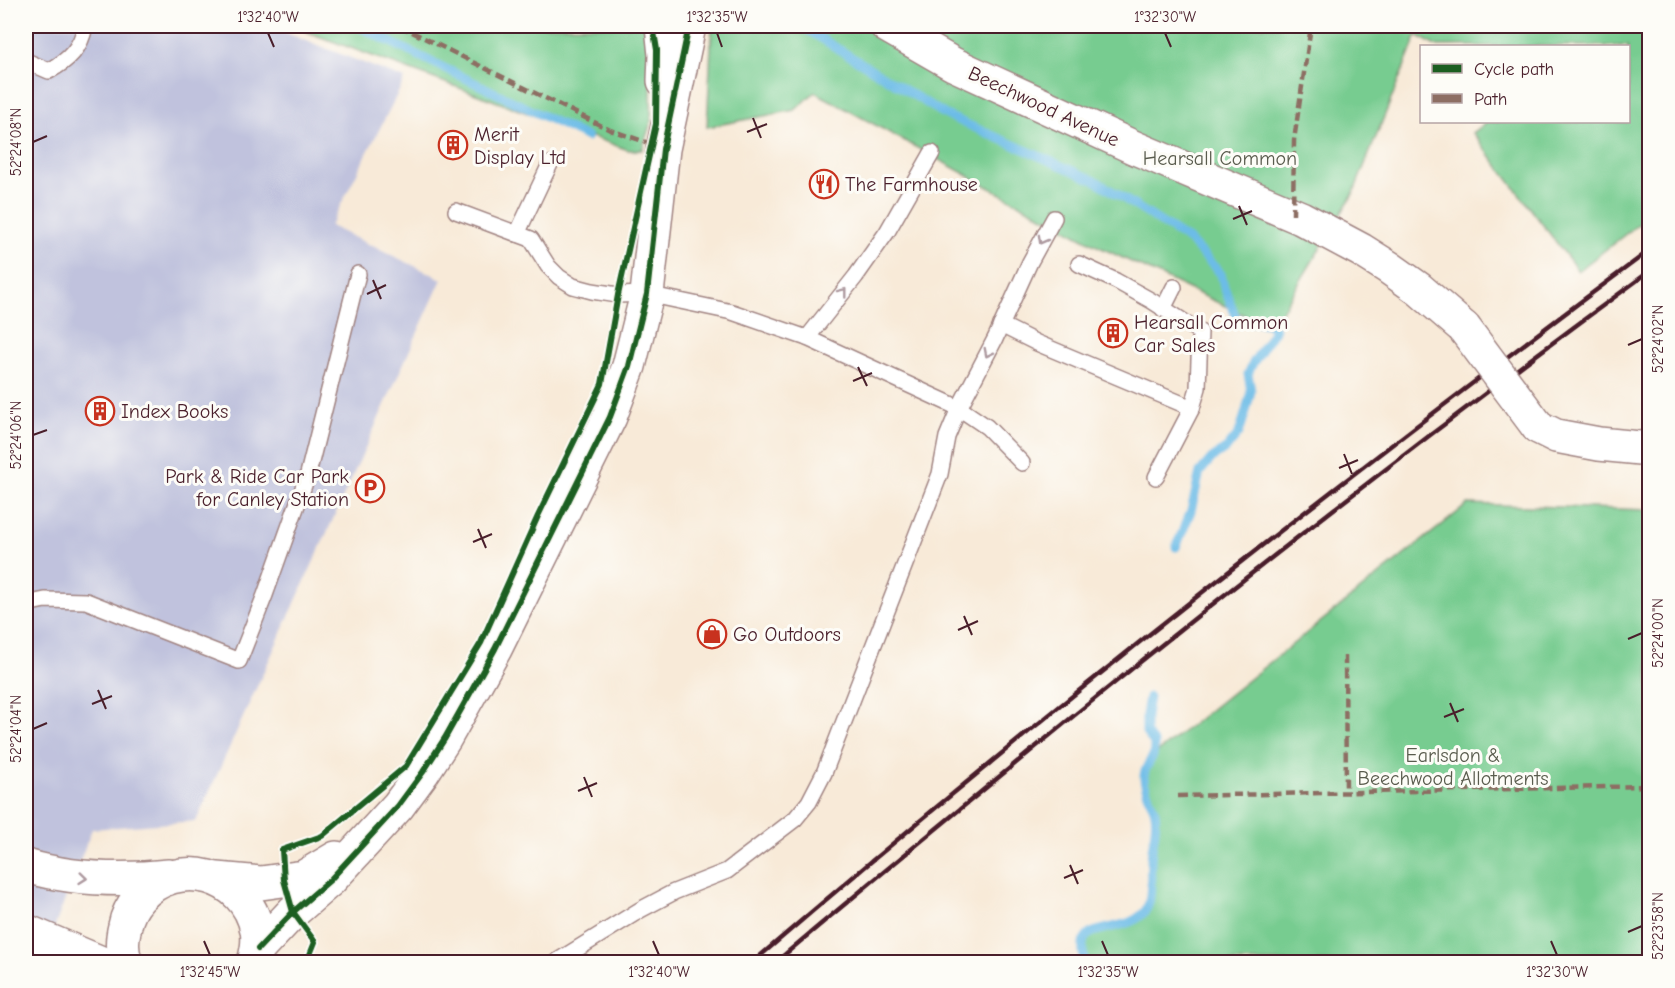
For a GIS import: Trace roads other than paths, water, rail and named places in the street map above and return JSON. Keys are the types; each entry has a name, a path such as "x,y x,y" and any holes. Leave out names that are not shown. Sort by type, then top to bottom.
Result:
{"street":[{"path":"256,956 293,912 330,880 398,806 446,738 495,649 610,417 629,366 647,294 663,149 665,55 662,26"},
{"path":"663,149 689,26"},
{"name":"Beechwood Avenue","path":"887,26 964,69 1133,147 1301,218 1361,250 1419,289 1464,328 1538,427 1556,436 1599,444 1650,449"},
{"path":"26,866 55,874 86,878 123,880 189,874 261,883 304,877 362,844"},
{"path":"126,963 122,939 126,919 134,904 145,891 159,881 174,876"},
{"path":"218,879 244,900 253,915 257,932 256,956"},
{"path":"26,931 99,963"}],"lane":[{"path":"26,61 49,71 60,65 76,50 84,26"},
{"path":"807,338 887,232 932,153"},
{"path":"517,234 550,164"},
{"path":"456,211 531,239 548,266 573,286 618,295 647,294 732,312 807,338 959,408 987,428 1022,463"},
{"path":"556,963 639,910 674,892 727,871 795,819 809,802 824,773 940,474 947,436 1030,262 1054,218"},
{"path":"1079,264 1116,281 1200,332 1198,388 1192,408 1156,477"},
{"path":"26,604 45,600 86,601 239,661 308,474 358,274"},
{"path":"1163,309 1174,287"},
{"path":"1001,325 1037,343 1192,408"}],"waterway":[{"path":"357,26 587,137"},
{"path":"801,26 946,115 1098,182 1190,241 1221,274 1237,320 1268,324 1275,329 1248,374 1251,391 1239,433 1227,448 1212,458 1200,472 1191,511 1176,547"},
{"path":"1084,962 1083,942 1088,935 1133,921 1141,916 1149,903 1151,856 1156,818 1144,777 1154,750 1154,743 1146,733 1149,697"}],"railway":[{"path":"753,962 972,778 1195,598 1421,422 1650,250"},
{"path":"776,962 1049,736 1218,600 1389,466 1650,271"}],"place":[{"name":"Merit Display Ltd","path":"453,145"},
{"name":"The Farmhouse","path":"824,184"},
{"name":"Hearsall Common Car Sales","path":"1113,333"},
{"name":"Index Books","path":"100,411"},
{"name":"Park & Ride Car Park for Canley Station","path":"370,488"},
{"name":"Go Outdoors","path":"712,634"}],"park label":[{"name":"Hearsall Common","path":"1220,158"},
{"name":"Earlsdon & Beechwood Allotments","path":"1453,766"}]}
